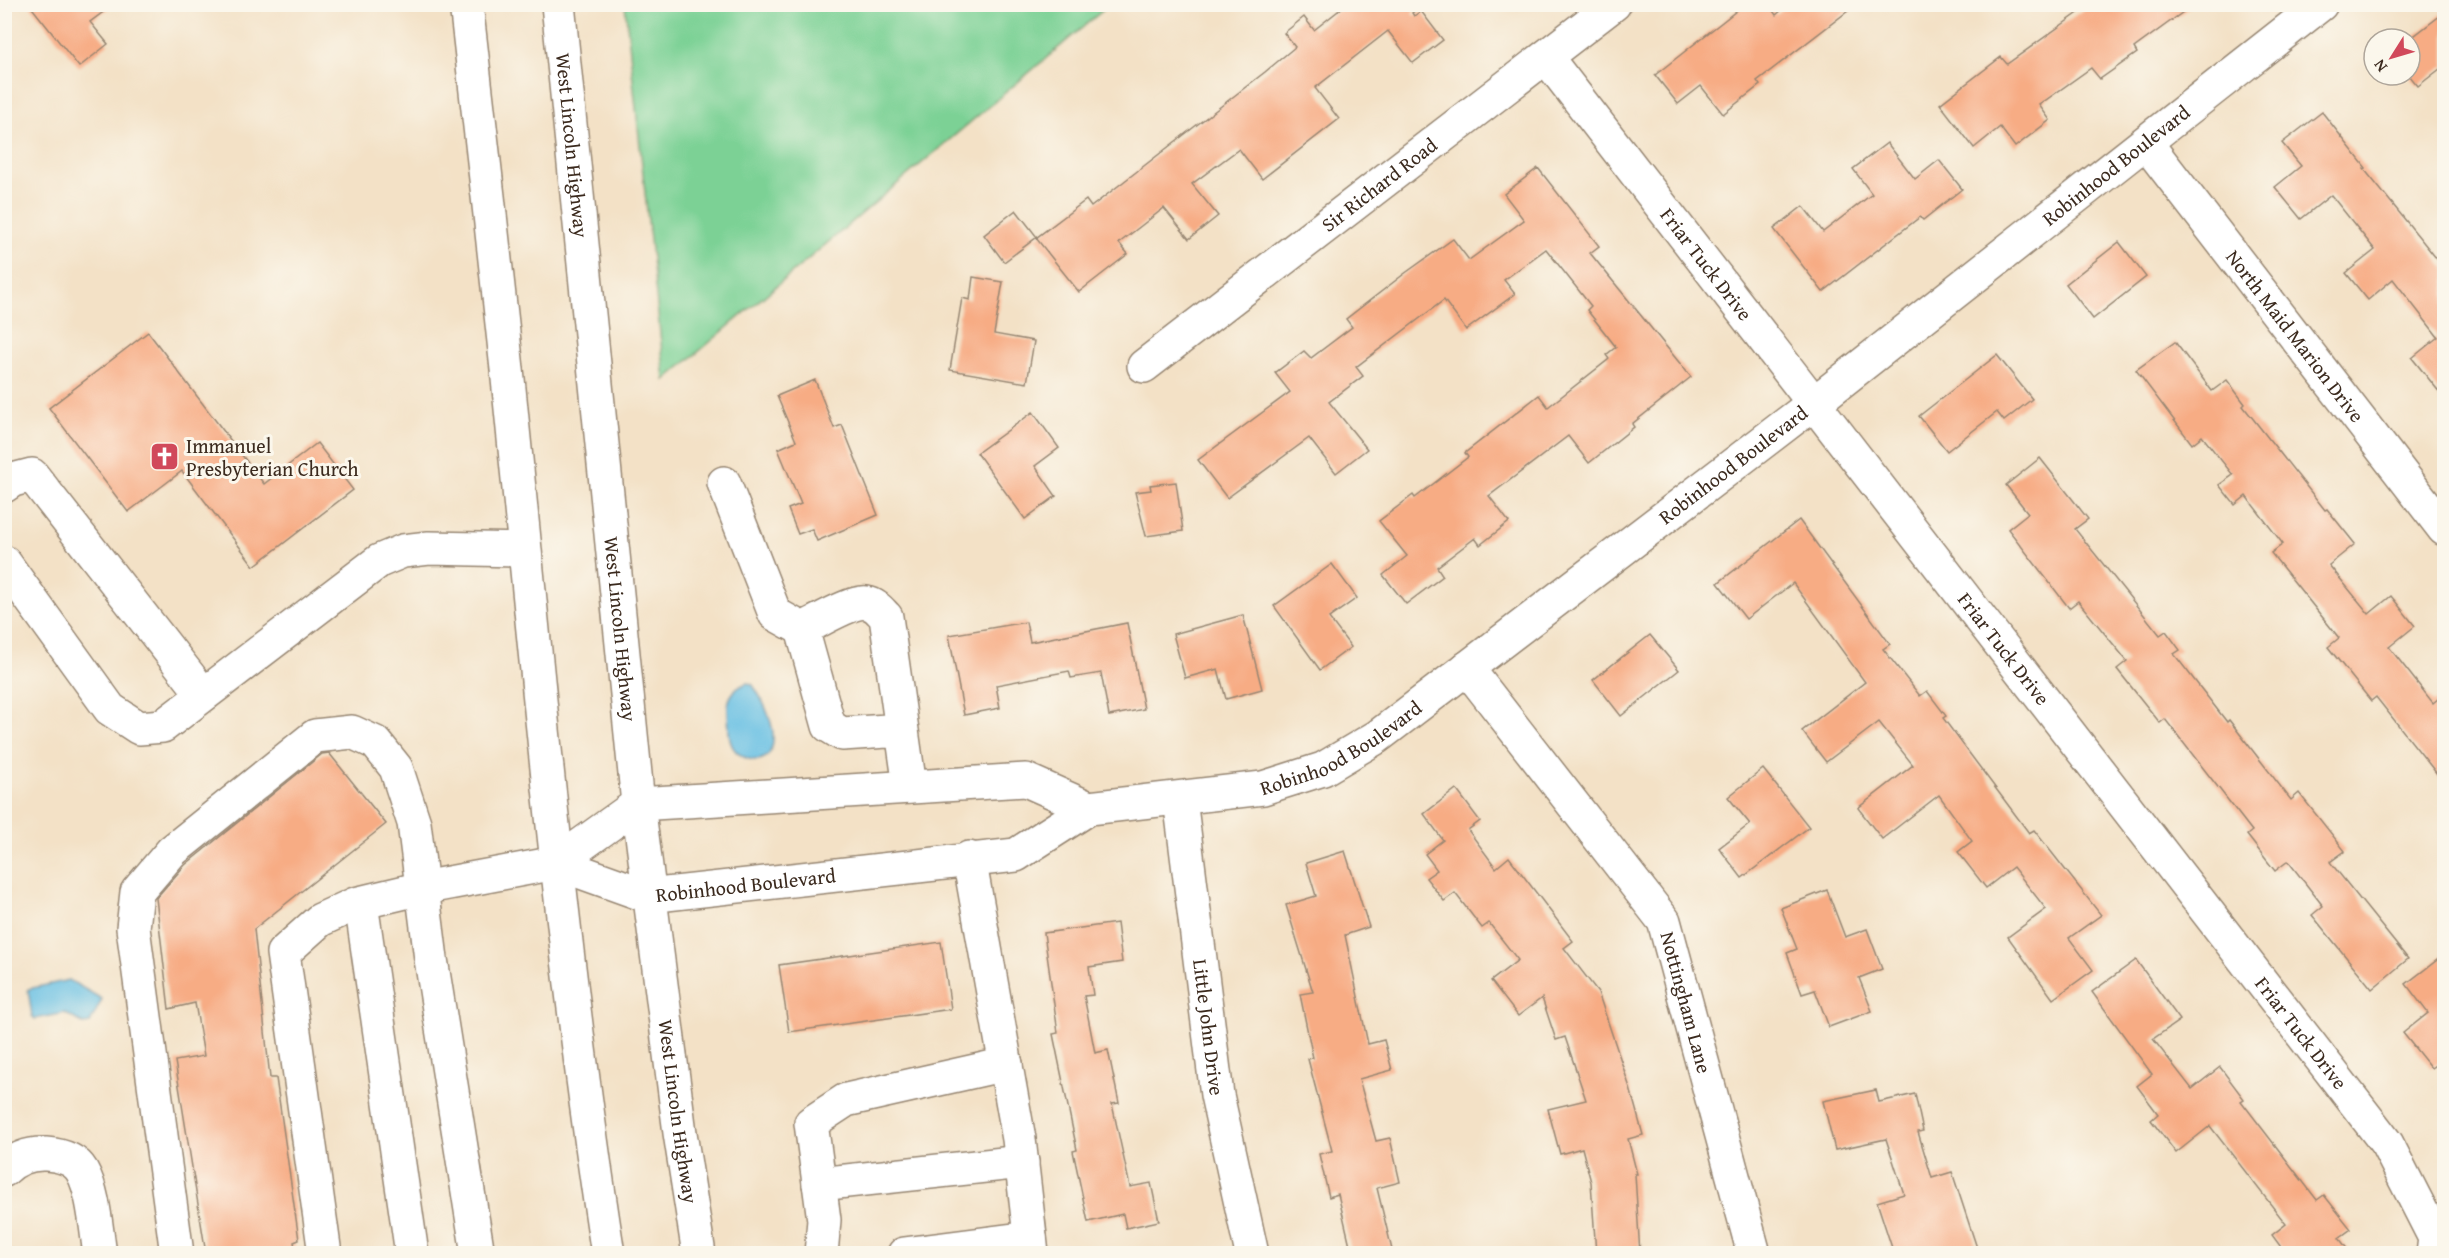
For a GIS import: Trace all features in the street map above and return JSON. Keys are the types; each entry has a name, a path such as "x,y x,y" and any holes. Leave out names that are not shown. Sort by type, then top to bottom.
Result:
{"street":[{"path":"466,4 506,366 556,863 586,1110 608,1254"},
{"name":"West Lincoln Highway","path":"558,4 648,896 699,1254"},
{"name":"Sir Richard Road","path":"1144,366 1614,4"},
{"name":"Robinhood Boulevard","path":"556,863 648,896 969,858 1016,855 1089,808 1263,788 1323,770 1377,737 1814,403 2321,4"},
{"name":"Friar Tuck Drive","path":"1546,57 2387,1144 2435,1238 2433,1254"},
{"name":"North Maid Marion Drive","path":"2146,143 2445,529"},
{"path":"4,486 13,480 32,475 203,694"},
{"path":"724,483 775,614 802,629 829,726 842,734 902,730"},
{"path":"4,562 110,709 139,728 163,726 380,561 403,551 429,548 523,550"},
{"path":"802,629 856,603 868,603 878,608 886,617 910,787"},
{"name":"Nottingham Lane","path":"1467,668 1664,921 1754,1254"},
{"path":"177,1254 133,927 137,892 172,851 315,736 352,732 376,743 396,768 414,823 431,958 478,1254"},
{"name":"Robinhood Boulevard","path":"638,804 1026,780 1089,808"},
{"name":"Little John Drive","path":"1180,799 1217,1095 1252,1254"},
{"path":"325,1254 283,953 320,920 361,903 422,888 556,863 638,804"},
{"path":"904,1254 1031,1246 1022,1162 969,858"},
{"path":"361,903 412,1254"},
{"path":"821,1254 824,1220 811,1123 846,1100 1005,1064"},
{"path":"4,1170 14,1161 36,1153 57,1155 82,1170 100,1254"},
{"path":"819,1184 1022,1162"}],"green space":[{"path":"625,4 1109,5 665,380"}],"water":[{"path":"747,683 752,684 761,698 769,716 773,734 771,750 767,756 757,760 738,753 729,737 729,699 737,688"},
{"path":"69,980 102,999 90,1023 83,1024 65,1013 35,1019 32,1016 28,989"}],"building":[{"path":"29,4 114,4 90,22 108,44 79,67"},
{"path":"1347,4 1423,4 1412,13 1414,16 1421,11 1443,40 1413,63 1388,31 1315,88 1339,119 1262,179 1239,149 1192,184 1218,216 1189,239 1164,208 1119,243 1128,254 1079,292 1036,238 1086,200 1091,207 1265,72 1295,47 1284,33 1304,17 1314,30"},
{"path":"1745,4 1768,4 1776,15 1789,4 1857,4 1757,81 1760,85 1723,114 1701,86 1678,104 1655,75"},
{"path":"2091,4 2194,4 2134,48 2137,53 2100,79 2091,68 2039,105 2050,120 2015,147 2000,127 1974,148 1940,104 2001,57 2007,64"},
{"path":"2445,12 2445,65 2422,83 2422,30"},
{"path":"2322,112 2366,168 2364,169 2445,269 2445,399 2412,358 2438,337 2393,279 2368,300 2346,273 2375,250 2331,195 2301,219 2275,187 2301,166 2282,143"},
{"path":"1887,143 1915,179 1939,160 1962,189 1923,220 1920,217 1823,292 1774,229 1803,206 1823,232 1872,194 1853,169"},
{"path":"1538,168 1599,246 1590,253 1691,377 1632,424 1634,427 1589,463 1568,436 1489,496 1509,522 1480,545 1475,538 1437,567 1443,576 1406,604 1383,575 1407,556 1379,521 1413,495 1415,498 1468,457 1465,453 1539,395 1548,407 1609,359 1606,355 1616,347 1587,310 1591,306 1546,249 1504,280 1515,294 1466,330 1444,300 1356,367 1363,376 1329,402 1367,449 1336,473 1309,438 1227,498 1198,460 1290,392 1275,373 1304,351 1311,358 1352,327 1346,319 1404,274 1453,239 1469,260 1524,220 1504,194"},
{"path":"1016,210 1037,237 1004,262 984,235"},
{"path":"2119,242 2146,277 2093,319 2066,284"},
{"path":"973,277 1003,282 994,334 1034,341 1027,383 950,370 962,298 970,300"},
{"name":"Immanuel Presbyterian Church","path":"148,332 264,484 317,443 353,490 254,566 182,471 128,512 49,408"},
{"path":"2175,342 2212,391 2227,380 2245,404 2243,406 2325,510 2327,509 2355,544 2329,565 2369,614 2391,596 2415,626 2389,647 2433,703 2445,693 2445,784 2376,697 2371,701 2328,647 2339,638 2271,553 2283,544 2246,496 2235,505 2219,485 2233,475 2202,436 2192,444 2136,370"},
{"path":"1997,355 2032,399 2004,421 1997,412 1947,451 1919,416"},
{"path":"815,380 834,428 842,425 878,515 817,541 812,529 798,534 788,509 801,504 778,449 796,441 777,396"},
{"path":"1033,412 1059,448 1035,466 1056,496 1025,519 977,453"},
{"path":"2040,458 2088,519 2075,529 2160,635 2166,631 2180,650 2174,654 2291,800 2299,793 2345,851 2330,862 2408,959 2372,989 2312,915 2323,906 2288,861 2275,871 2247,835 2252,831 2165,719 2160,723 2117,669 2127,661 2078,601 2069,608 2008,529 2028,513 2006,485"},
{"path":"1176,482 1183,531 1146,536 1135,492 1151,490 1150,485"},
{"path":"1799,520 1890,644 1883,649 1920,696 1927,691 1946,716 1943,718 2029,833 2034,830 2101,915 2069,938 2093,970 2053,999 2008,937 2046,909 2013,867 1986,888 1958,852 1972,841 1939,795 1882,839 1858,808 1913,765 1879,722 1826,762 1802,731 1865,682 1793,583 1746,619 1718,583"},
{"path":"1332,564 1357,598 1329,618 1351,647 1320,670 1274,606"},
{"path":"1243,615 1262,689 1226,699 1218,669 1185,678 1173,634"},
{"path":"1026,622 1030,642 1127,623 1144,709 1109,716 1101,673 1071,678 1069,671 996,685 1000,708 964,715 949,635"},
{"path":"1650,635 1679,670 1621,716 1593,680"},
{"path":"329,753 386,824 254,929 270,1078 276,1078 299,1240 294,1242 296,1254 206,1254 175,1061 204,1056 195,1003 169,1009 156,898 185,865 322,754"},
{"path":"1763,769 1809,827 1742,878 1719,848 1750,824 1728,797"},
{"path":"1456,789 1480,821 1468,830 1496,868 1509,857 1573,941 1564,948 1598,992 1643,1135 1628,1139 1637,1174 1635,1174 1640,1254 1596,1254 1591,1182 1582,1148 1560,1154 1548,1109 1586,1100 1565,1037 1556,1040 1542,998 1518,1016 1491,981 1518,960 1489,923 1482,928 1455,893 1444,901 1426,878 1437,870 1425,854 1443,840 1424,814"},
{"path":"1345,851 1369,927 1345,935 1368,1044 1384,1040 1392,1070 1359,1079 1376,1141 1390,1138 1400,1182 1377,1188 1393,1254 1352,1254 1338,1194 1329,1197 1319,1154 1332,1151 1308,1059 1313,1058 1300,994 1313,992 1286,905 1316,896 1306,863"},
{"path":"1827,890 1845,937 1867,929 1882,969 1859,978 1872,1011 1829,1027 1815,990 1802,994 1787,953 1797,949 1781,908"},
{"path":"1117,923 1122,962 1089,967 1093,995 1084,996 1095,1053 1108,1050 1119,1103 1112,1104 1130,1187 1151,1183 1159,1221 1126,1228 1123,1214 1088,1222 1073,1151 1077,1150 1053,1034 1058,1033 1044,933"},
{"path":"941,942 951,1009 789,1032 779,965"},
{"path":"2445,954 2445,1058 2431,1068 2403,1033 2428,1013 2406,984"},
{"path":"2136,960 2180,1020 2153,1039 2192,1089 2220,1067 2244,1099 2241,1101 2317,1200 2324,1195 2351,1229 2339,1238 2351,1254 2286,1254 2272,1235 2286,1224 2210,1126 2176,1153 2151,1120 2158,1114 2137,1086 2152,1074 2092,992"},
{"path":"1876,1090 1879,1102 1915,1094 1923,1131 1918,1132 1932,1178 1952,1172 1979,1254 1894,1254 1877,1202 1904,1194 1886,1139 1835,1150 1823,1101"}],"place":[{"name":"Immanuel Presbyterian Church","path":"165,457"}]}
